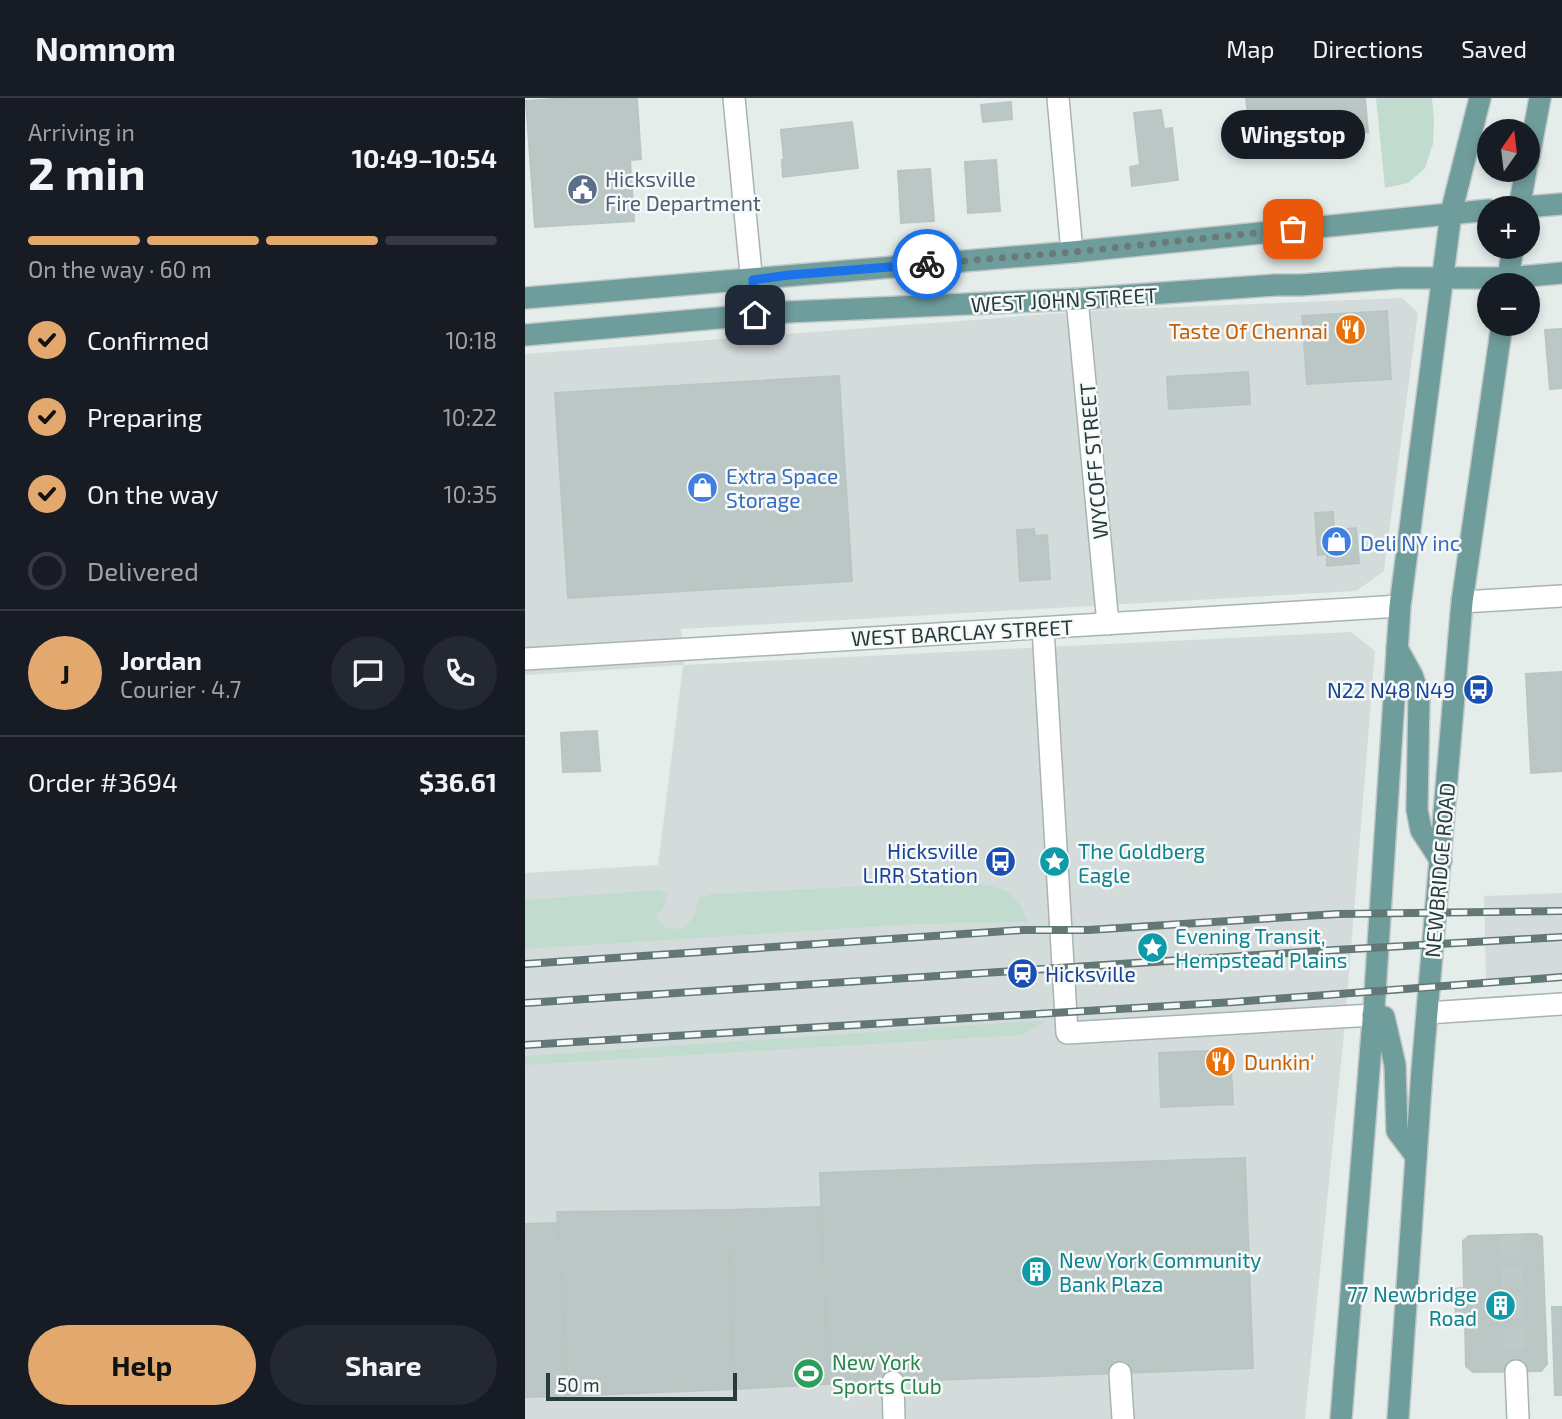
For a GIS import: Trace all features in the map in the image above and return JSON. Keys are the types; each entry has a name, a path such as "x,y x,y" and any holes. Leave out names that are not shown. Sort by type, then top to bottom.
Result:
{"main road":[{"path":"1341,1419 1373,1015 1400,606 1451,213 1480,98"},
{"path":"1536,119 1540,98"},
{"path":"1540,206 1562,204"},
{"name":"WEST JOHN STREET","path":"525,298 1073,252 1477,211"},
{"name":"WEST JOHN STREET","path":"1540,277 1562,274"},
{"name":"WEST JOHN STREET","path":"525,335 787,312 1077,299 1398,278 1477,280"},
{"name":"NEWBRIDGE ROAD","path":"1398,1419 1427,1013 1462,602 1499,336"},
{"path":"1397,648 1412,675 1419,695 1417,810 1421,830 1441,861"},
{"path":"1373,1015 1384,1017 1395,1065 1397,1132 1416,1156"}],"street":[{"path":"734,98 755,315"},
{"path":"1058,98 1073,252"},
{"name":"WYCOFF STREET","path":"1077,299 1108,624"},
{"path":"1462,602 1562,596"},
{"name":"WEST BARCLAY STREET","path":"525,659 1400,606"},
{"path":"1043,628 1067,1033 1373,1015"},
{"path":"1427,1013 1562,1004"},
{"path":"1516,1371 1518,1419"},
{"path":"1120,1373 1123,1419"},
{"path":"893,1382 894,1419"}],"shaded area":[{"path":"1402,298 1418,313 1384,571 1356,591 681,629 684,665 1351,632 1375,651 1345,1024 1305,1419 525,1419 525,873 658,865 683,665 525,675 525,354 1103,310"},
{"path":"1562,893 1562,978 1486,980 1484,896"}],"green space":[{"path":"1376,98 1432,98 1433,144 1425,168 1408,183 1385,188"},
{"path":"961,881 995,887 1010,894 1028,922 916,924 525,949 525,900 659,890 667,894 665,906 656,917 666,928 682,929 694,917 699,898 712,894"},
{"path":"1047,1020 1022,1035 525,1065 525,1056"}],"building":[{"name":"Hicksville Fire Department","path":"637,98 641,159 630,160 634,221 535,227 526,101"},
{"path":"1246,98 1365,98 1368,132 1251,144"},
{"path":"1011,102 1012,119 983,122 981,105"},
{"path":"1161,110 1164,129 1172,128 1178,180 1132,186 1130,167 1140,165 1134,113"},
{"path":"852,122 858,168 783,177 781,130"},
{"path":"996,160 1000,211 968,213 965,162"},
{"path":"930,169 934,221 901,223 898,171"},
{"path":"1387,311 1391,379 1307,384 1302,316"},
{"path":"1562,329 1562,388 1550,389 1545,330"},
{"path":"1248,372 1250,404 1169,409 1167,377"},
{"name":"Extra Space Storage","path":"839,376 852,581 568,598 555,393"},
{"name":"Deli NY inc","path":"1333,512 1334,530 1356,528 1359,563 1327,566 1327,554 1318,555 1315,513"},
{"path":"1034,529 1035,536 1047,535 1050,579 1020,581 1017,530"},
{"path":"1562,672 1562,771 1531,773 1526,674"},
{"path":"597,731 600,771 563,772 561,733"},
{"path":"1230,1050 1233,1104 1161,1107 1159,1053"},
{"name":"New York Community Bank Plaza","path":"1245,1158 1253,1368 828,1384 820,1173"},
{"path":"821,1207 828,1384 734,1389 727,1210"},
{"path":"727,1210 734,1389 568,1396 557,1212"},
{"path":"558,1223 568,1396 525,1397 525,1224"},
{"name":"77 Newbridge Road","path":"1536,1234 1542,1237 1547,1364 1541,1371 1473,1372 1466,1366 1465,1321 1456,1321 1455,1289 1464,1288 1463,1241 1469,1236"},
{"path":"1552,1307 1562,1307 1562,1395 1555,1395"}],"tunnel":[{"path":"1510,1235 1516,1371"}],"railway":[{"path":"525,964 1023,930 1088,930 1337,914 1562,911"},
{"path":"525,1003 1562,937"},
{"path":"525,1045 1234,1002 1562,977"}],"way so far":[{"path":"927,264 1293,229"}],"place":[{"name":"Hicksville Fire Department","path":"582,190"},
{"name":"Wingstop","path":"1293,229"},
{"name":"Taste Of Chennai","path":"1351,330"},
{"name":"Extra Space Storage","path":"703,487"},
{"name":"Deli NY inc","path":"1337,542"},
{"name":"N22 N48 N49","path":"1478,689"},
{"name":"Hicksville LIRR Station","path":"1001,862"},
{"name":"The Goldberg Eagle","path":"1055,862"},
{"name":"Evening Transit, Hempstead Plains","path":"1152,947"},
{"name":"Hicksville","path":"1022,973"},
{"name":"Dunkin'","path":"1221,1061"},
{"name":"New York Community Bank Plaza","path":"1036,1271"},
{"name":"77 Newbridge Road","path":"1500,1305"},
{"name":"New York Sports Club","path":"809,1373"}],"route":[{"path":"755,315 753,280 927,264"}]}
